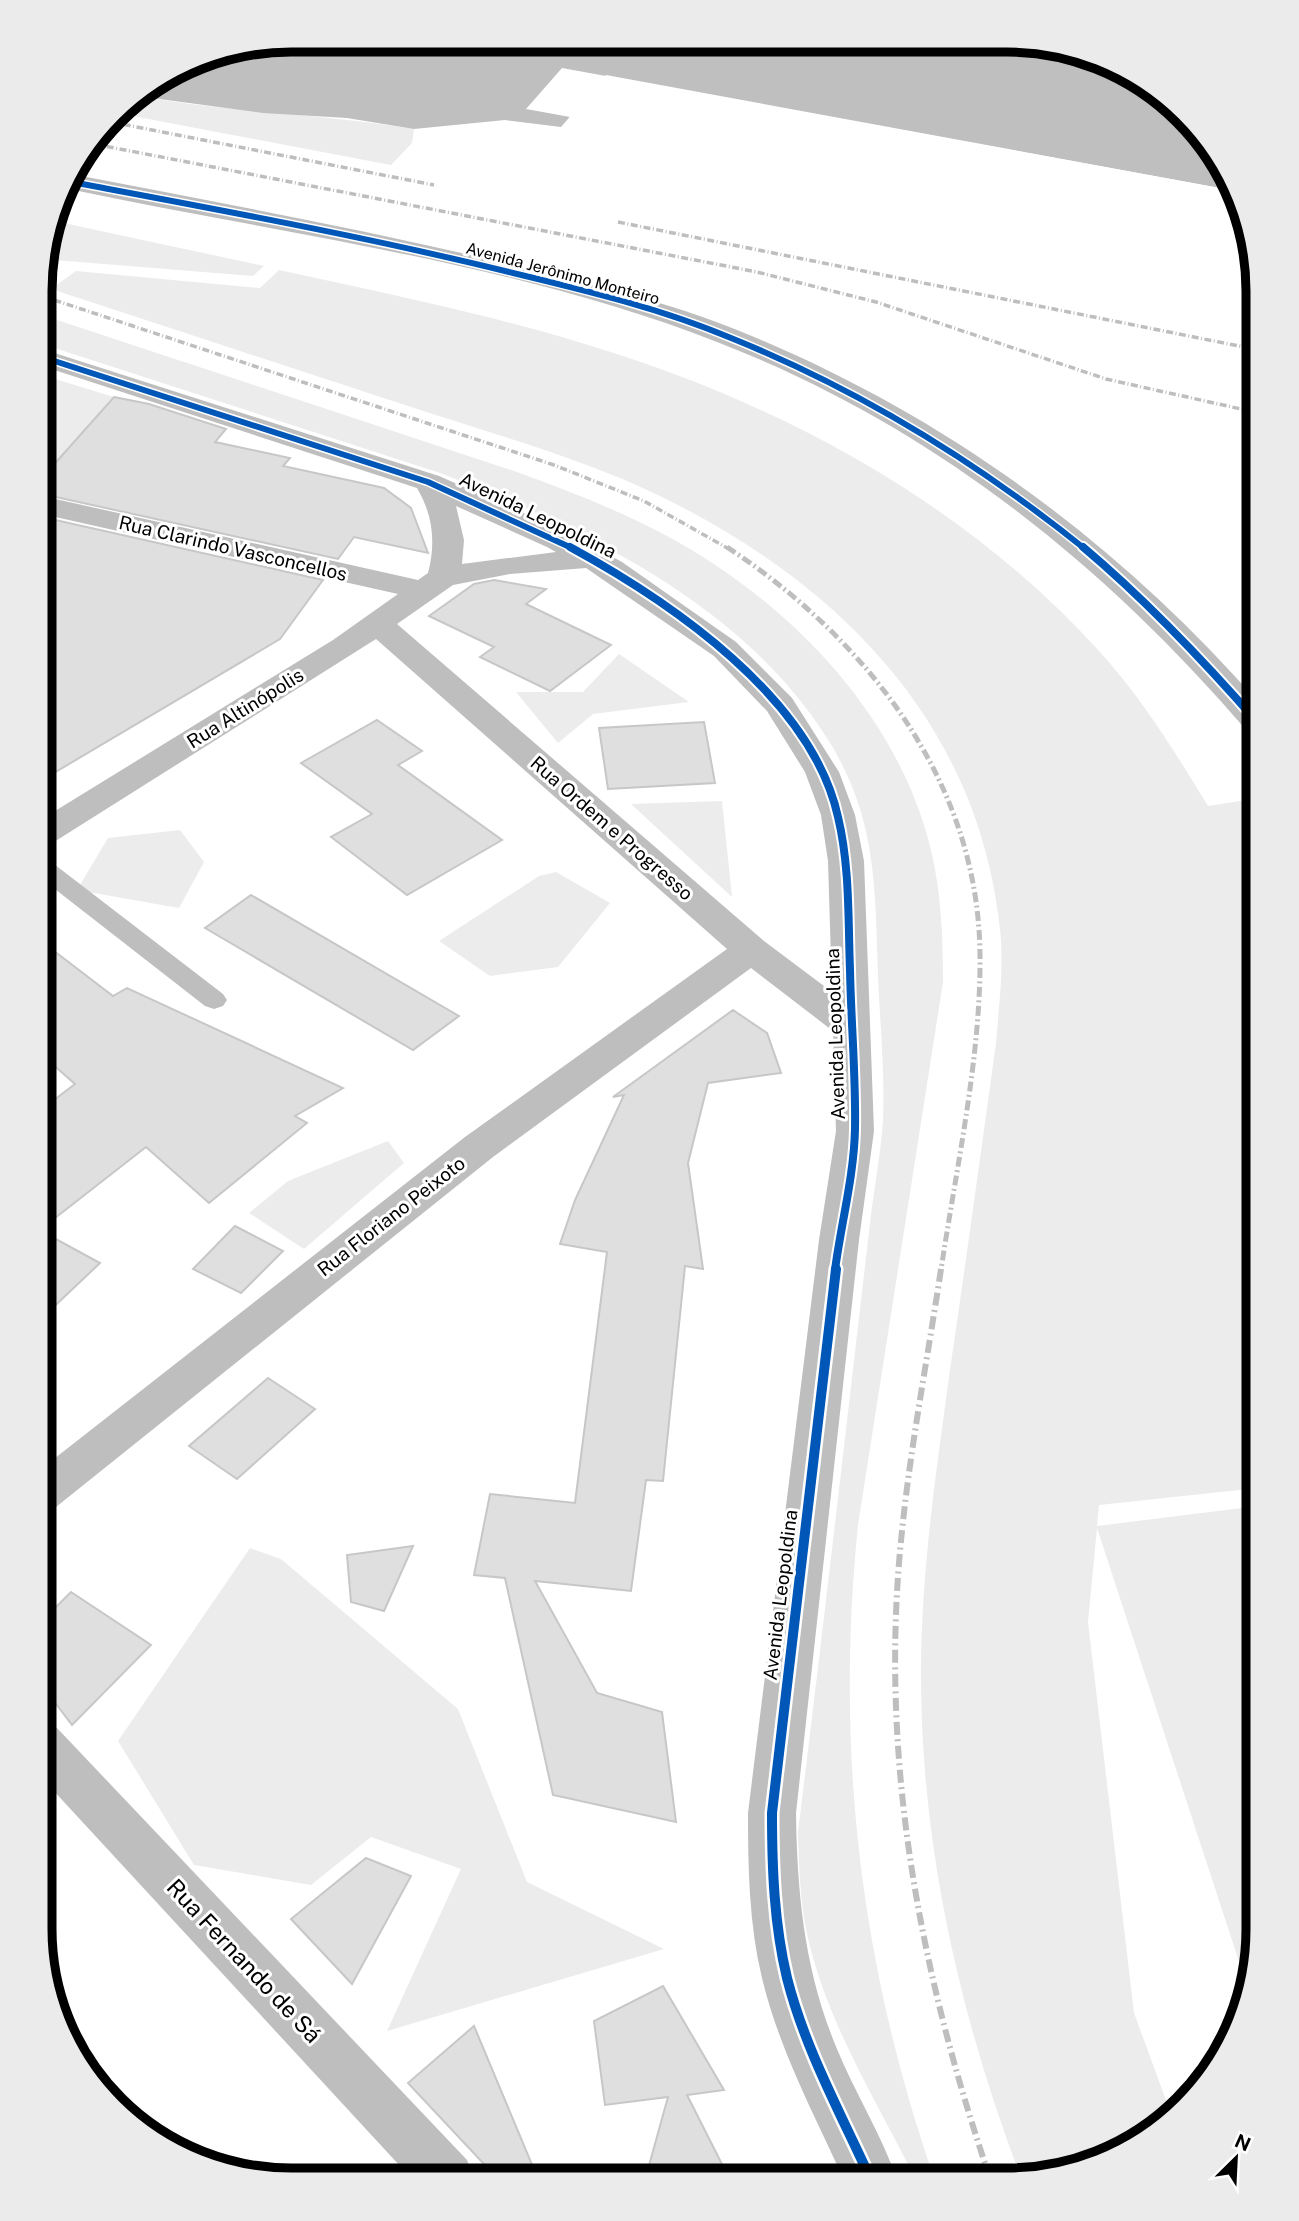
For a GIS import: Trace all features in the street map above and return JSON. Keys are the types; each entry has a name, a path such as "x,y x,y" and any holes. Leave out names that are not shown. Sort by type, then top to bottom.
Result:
{"street":[{"name":"Avenida Jerônimo Monteiro","path":"79,183 399,246 506,271 665,314 792,363 908,425 1034,508 1146,601 1196,651 1246,709"},
{"name":"Avenida Leopoldina","path":"52,360 428,482 503,513 590,558 673,610 725,649 779,705 803,737 822,772 838,815 846,861 855,1131 839,1240 772,1812 772,1869 777,1927 788,1980 806,2032 866,2168"},
{"path":"428,482 439,498 450,533 450,555 434,584"},
{"name":"Rua Clarindo Vasconcellos","path":"52,507 434,584"},
{"name":"Rua Altinópolis","path":"52,828 264,697 434,584 510,565 590,558"},
{"name":"Rua Ordem e Progresso","path":"377,623 751,950 852,1026"},
{"name":"Rua Floriano Peixoto","path":"52,1485 479,1147 751,950"},
{"name":"Rua Fernando de Sá","path":"52,1756 439,2168"}],"lane":[{"path":"52,875 214,1000"}],"shaded area":[{"path":"291,52 1008,52 1070,61 1127,84 1177,122 1215,172 1223,189 606,75 561,127 505,120 414,129 347,118 263,113 152,98 172,84 215,65 260,55"},
{"path":"152,98 414,129 412,143 391,165 130,115"},
{"path":"63,223 264,266 253,276 55,260"},
{"path":"279,270 536,330 620,355 687,379 753,406 817,437 879,472 939,511 1049,600 1130,687 1208,806 1246,800 1246,1489 1099,1505 1097,1526 1246,1507 1246,1945 1242,1972 1097,1528 1088,1622 1134,2013 1168,2106 1127,2137 1099,2150 1054,2164 1017,2167 999,2117 963,1994 948,1931 928,1804 921,1675 926,1560 996,1043 1001,972 1000,929 986,855 963,787 930,725 889,668 841,617 786,572 725,531 660,496 599,469 52,289 76,271 260,288"},
{"path":"52,318 517,472 599,504 658,531 724,571 768,604 809,642 846,683 878,728 905,776 925,827 937,881 943,982 858,1525 850,1693 852,1775 872,1938 888,2019 909,2100 931,2168 910,2168 840,2030 807,1934 800,1883 798,1832 883,1120 874,880 863,821 841,762 823,732 788,686 747,644 701,607 652,574 601,545 548,518 440,473 52,347"},
{"path":"52,378 114,397 52,467"},
{"path":"619,654 689,702 593,714 558,743 516,692 583,692"},
{"path":"722,801 732,897 631,804"},
{"path":"180,830 204,862 179,908 77,890 108,838"},
{"path":"556,872 610,903 558,967 490,976 439,941 539,876"},
{"path":"388,1141 404,1163 304,1249 249,1213 288,1181"},
{"path":"250,1548 281,1559 458,1709 527,1882 664,1949 387,2031 461,1869 371,1837 311,1885 194,1865 118,1741"}],"pier":[{"path":"562,68 1223,189 1224,191 607,79 560,131 570,117 526,109"}],"building":[{"path":"114,397 149,404 226,429 215,442 290,458 283,466 384,488 411,508 428,553 354,537 338,559 52,496 52,467"},
{"path":"52,519 323,580 280,639 52,774"},
{"path":"494,580 546,589 526,604 611,645 550,691 480,657 494,647 429,616 474,584"},
{"path":"377,720 422,751 398,765 502,840 407,895 331,837 372,814 301,763"},
{"path":"704,722 715,783 608,789 599,728"},
{"path":"251,895 459,1016 413,1050 205,928"},
{"path":"52,949 113,996 127,988 343,1088 295,1116 307,1123 209,1203 146,1147 52,1220 52,1102 75,1084 52,1064"},
{"path":"733,1010 767,1033 781,1073 708,1083 688,1163 703,1269 685,1266 663,1481 646,1480 631,1591 535,1581 597,1693 662,1712 676,1822 553,1795 505,1578 474,1575 490,1494 575,1503 607,1252 560,1244 575,1200 624,1095 613,1097"},
{"path":"235,1226 283,1251 241,1293 193,1269"},
{"path":"52,1237 100,1263 52,1309"},
{"path":"268,1378 315,1409 237,1479 189,1446"},
{"path":"413,1546 384,1611 351,1602 347,1555"},
{"path":"71,1592 151,1645 72,1725 52,1699 52,1611"},
{"path":"366,1858 411,1876 352,1984 291,1919"},
{"path":"663,1986 724,2090 687,2095 724,2168 648,2168 668,2097 605,2105 594,2021"},
{"path":"474,2026 533,2168 488,2168 408,2083"}],"railway":[{"path":"120,124 434,185"},
{"path":"102,146 757,272 876,302 1106,379 1246,410"},
{"path":"618,222 1246,347"},
{"path":"52,299 554,465 644,501 729,549"},
{"path":"727,547 778,584 825,625 868,671 905,720 936,774 960,831 975,892 980,956 979,994 967,1113 941,1270"},
{"path":"941,1269 902,1531 896,1614 896,1697 901,1779 925,1942 943,2022 987,2168"}],"cycle path":[{"path":"79,183 356,237 554,283 681,319 806,370 879,407 951,450 1019,497 1085,548 1147,603 1205,662 1246,709"},
{"path":"52,360 428,482 558,540 611,569 725,649 780,705 822,772 838,815 846,861 855,1131 839,1240 772,1813 773,1854 779,1936 794,2003 813,2055 865,2168"}]}
